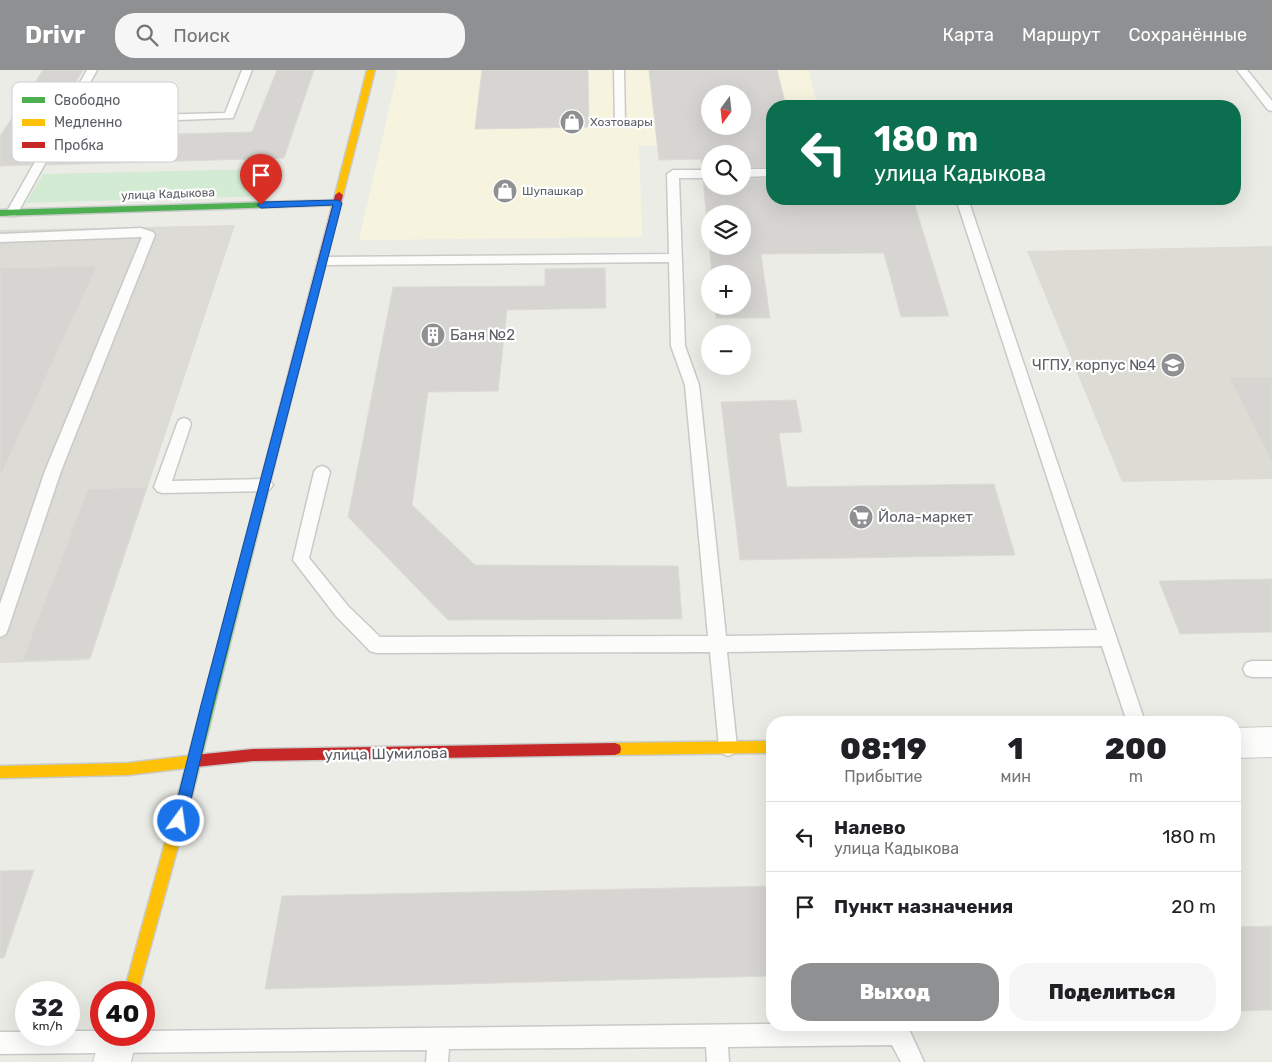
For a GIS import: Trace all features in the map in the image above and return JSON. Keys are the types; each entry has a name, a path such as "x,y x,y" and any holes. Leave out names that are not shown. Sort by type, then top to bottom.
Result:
{"street":[{"path":"134,981 193,762 371,70"},
{"name":"улица Кадыкова","path":"6,213 338,203"},
{"path":"1241,743 1272,742"},
{"name":"улица Шумилова","path":"0,772 128,769 253,755 766,747"}],"lane":[{"path":"85,82 92,70"},
{"path":"178,118 229,116 247,70"},
{"path":"619,70 620,123"},
{"path":"1242,70 1272,108"},
{"path":"6,213 37,162"},
{"path":"751,173 766,173"},
{"path":"701,174 673,174 678,346 692,385 728,748"},
{"path":"964,205 1134,716"},
{"path":"0,238 141,232 149,234 53,471 0,629"},
{"path":"323,261 675,258"},
{"path":"184,424 162,487 265,485"},
{"path":"322,472 301,560 342,611 376,645 718,644 1107,638"},
{"path":"1252,669 1272,669"},
{"path":"155,1045 439,1039 716,1036 867,1031"},
{"path":"898,1031 913,1062"},
{"path":"716,1036 718,1062"},
{"path":"437,1062 439,1039"},
{"path":"0,1044 90,1046"}],"shaded area":[{"name":"Шупашкар","path":"398,70 809,70 816,100 766,100 766,144 639,146 642,237 359,240"},
{"path":"235,225 90,660 0,663 0,230"},
{"name":"ЧГПУ, корпус №4","path":"1272,246 1272,479 1122,482 1027,251"}],"green space":[{"path":"271,169 262,196 26,203 43,174"}],"building":[{"path":"43,70 83,70 76,82 35,82"},
{"path":"277,70 314,70 284,158 178,161 178,134 252,132"},
{"path":"482,70 588,70 589,127 475,129"},
{"path":"649,70 777,70 784,100 766,100 766,167 751,167 751,145 701,145 701,159 659,160"},
{"path":"12,118 12,162 33,162 31,165 0,166 0,136"},
{"path":"49,162 149,162 47,165"},
{"path":"766,178 766,205 915,205 949,316 901,317 884,253 761,254 770,318 716,318 716,315 751,315 751,265 711,265 710,255 751,255 751,205 705,205 704,195 751,195 751,179"},
{"path":"97,266 0,477 0,268"},
{"path":"605,268 606,308 507,310 498,391 428,392 412,505 475,565 678,566 682,619 448,620 348,517 393,287 545,286 545,269"},
{"path":"1229,377 1272,377 1272,463"},
{"path":"796,400 802,432 779,433 787,487 994,484 1015,555 740,560 721,402"},
{"path":"147,487 90,658 22,661 88,489"},
{"path":"1272,579 1272,632 1180,634 1159,581"},
{"path":"34,870 4,958 0,958 0,871"},
{"path":"766,886 766,976 265,989 282,896"},
{"path":"1272,926 1272,1010 1241,1011 1241,927"}],"traffic: fast":[{"path":"0,213 338,203"},
{"path":"186,792 261,499"}],"traffic: slow":[{"path":"339,195 371,70"},
{"path":"615,749 766,747"},
{"path":"0,772 128,769 195,761"},
{"path":"134,981 186,792"}],"traffic: jam":[{"path":"261,499 339,195"},
{"path":"195,761 253,755 615,749"}],"place":[{"name":"Хозтовары","path":"572,122"},
{"name":"Шупашкар","path":"505,191"},
{"name":"Баня №2","path":"433,335"},
{"name":"ЧГПУ, корпус №4","path":"1173,365"},
{"name":"Йола-маркет","path":"861,517"}],"route":[{"path":"179,821 207,705 338,203 261,205"}]}
